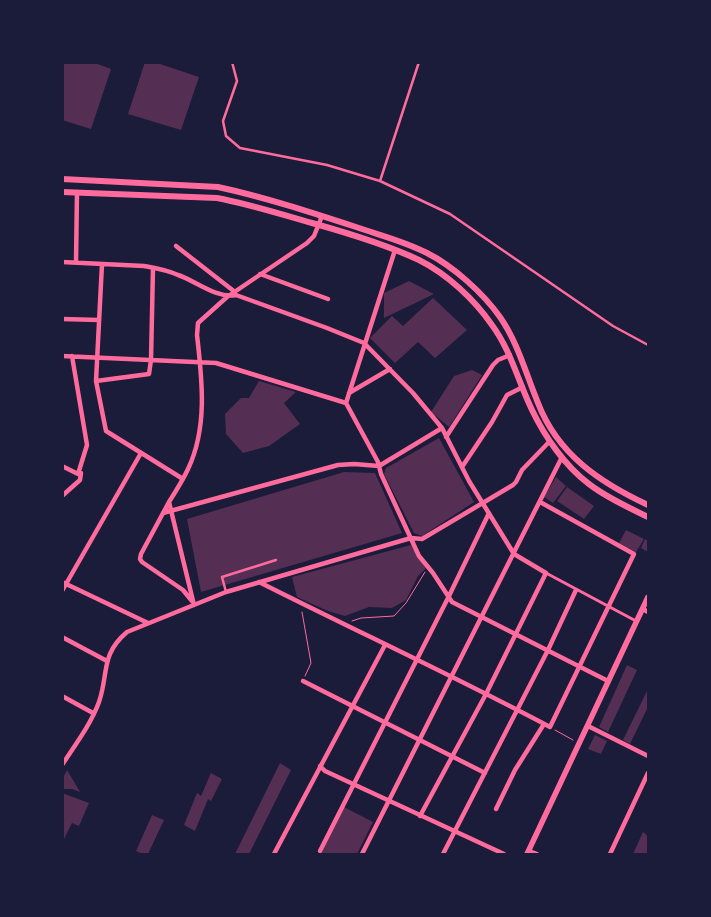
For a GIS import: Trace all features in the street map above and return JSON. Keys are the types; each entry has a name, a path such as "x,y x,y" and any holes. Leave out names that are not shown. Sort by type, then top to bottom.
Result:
{"main road":[{"path":"62,179 218,187 322,216 398,241 427,253 450,267 483,297 500,317 518,351 539,406 568,451 594,476 648,505"},
{"path":"62,192 217,198 240,202 319,225 420,260 443,275 476,305 502,340 531,409 562,458 589,484 615,501 648,517"}],"street":[{"path":"76,262 77,192"},
{"path":"194,604 183,590 142,562 140,554 189,468 199,435 202,409 197,335 198,323 226,297 307,243 314,236 322,216"},
{"path":"176,246 234,292"},
{"path":"395,250 346,403 379,466 419,556 452,602 608,681"},
{"path":"62,262 153,268 178,274 226,297 236,295 364,343 414,393 442,428 462,467 514,554 576,590 637,622"},
{"path":"102,264 96,381 106,431 183,479"},
{"path":"96,381 149,374 153,268"},
{"path":"260,274 328,299"},
{"path":"62,319 99,320"},
{"path":"62,356 216,363 346,403"},
{"path":"62,496 80,480 87,445 72,356"},
{"path":"446,437 493,365 498,360 510,356"},
{"path":"349,393 390,369"},
{"path":"462,467 492,422 507,395 523,387"},
{"path":"163,513 338,465 379,466 442,428"},
{"path":"62,765 99,701 107,661 116,642 127,632 226,592 411,538 422,538 516,482 522,470 550,441"},
{"path":"62,466 78,474 87,445"},
{"path":"62,591 64,583 142,453"},
{"path":"362,854 562,458"},
{"path":"169,502 194,604"},
{"path":"259,582 452,676 550,727 580,667 607,606 634,554 540,502"},
{"path":"320,851 489,513"},
{"path":"420,816 486,694 546,573"},
{"path":"64,583 148,623"},
{"path":"443,854 548,650 576,590"},
{"path":"537,854 528,853 608,681 637,622 646,611 648,597"},
{"path":"62,638 107,661"},
{"path":"274,854 385,645"},
{"path":"303,681 485,773"},
{"path":"62,696 93,713"},
{"path":"496,809 514,770 544,724"},
{"path":"588,726 648,756"},
{"path":"320,766 325,771 504,854"},
{"path":"610,854 648,773"},
{"path":"485,854 489,847"}],"lane":[{"path":"232,62 237,80 223,121 226,136 240,148 327,166 380,181 450,214 613,326 648,345"},
{"path":"380,181 419,62"},
{"path":"226,592 222,577 276,560"}],"path":[{"path":"342,624 361,618 394,616 411,596 423,573 430,569"},
{"path":"301,604 311,662 303,681"},
{"path":"550,727 579,743"}],"building":[{"path":"62,62 92,62 111,69 91,129 62,120"},
{"path":"145,62 154,62 199,77 181,130 128,114"},
{"path":"409,281 434,294 384,318 384,293"},
{"path":"433,298 467,330 435,358 418,342 395,363 370,338 392,316 403,326"},
{"path":"472,370 482,375 449,427 431,412 454,376"},
{"path":"259,381 296,392 284,403 300,424 269,446 243,453 226,434 225,414 241,398 249,398"},
{"path":"439,438 474,502 422,536 414,533 384,474 386,468"},
{"path":"344,472 375,473 402,533 201,592 187,519"},
{"path":"556,477 566,486 553,503 544,497"},
{"path":"567,487 594,506 584,519 557,501"},
{"path":"626,530 644,539 636,552 619,543"},
{"path":"645,539 648,541 648,552 641,548"},
{"path":"411,545 426,568 418,576 406,600 392,608 369,607 345,616 328,611 297,597 292,577"},
{"path":"627,665 637,670 608,732 599,727"},
{"path":"648,689 648,707 630,744 623,740"},
{"path":"595,735 607,741 601,754 588,749"},
{"path":"280,763 291,770 249,854 235,854"},
{"path":"67,770 80,792 72,789 62,789 62,780"},
{"path":"211,773 222,779 211,801 208,799 195,831 184,825 197,793 201,796"},
{"path":"62,793 89,803 79,826 72,823 64,839 62,838"},
{"path":"344,807 373,822 357,854 321,854"},
{"path":"152,815 164,820 148,854 143,854 136,851"},
{"path":"643,832 648,836 648,854 633,854"}]}
